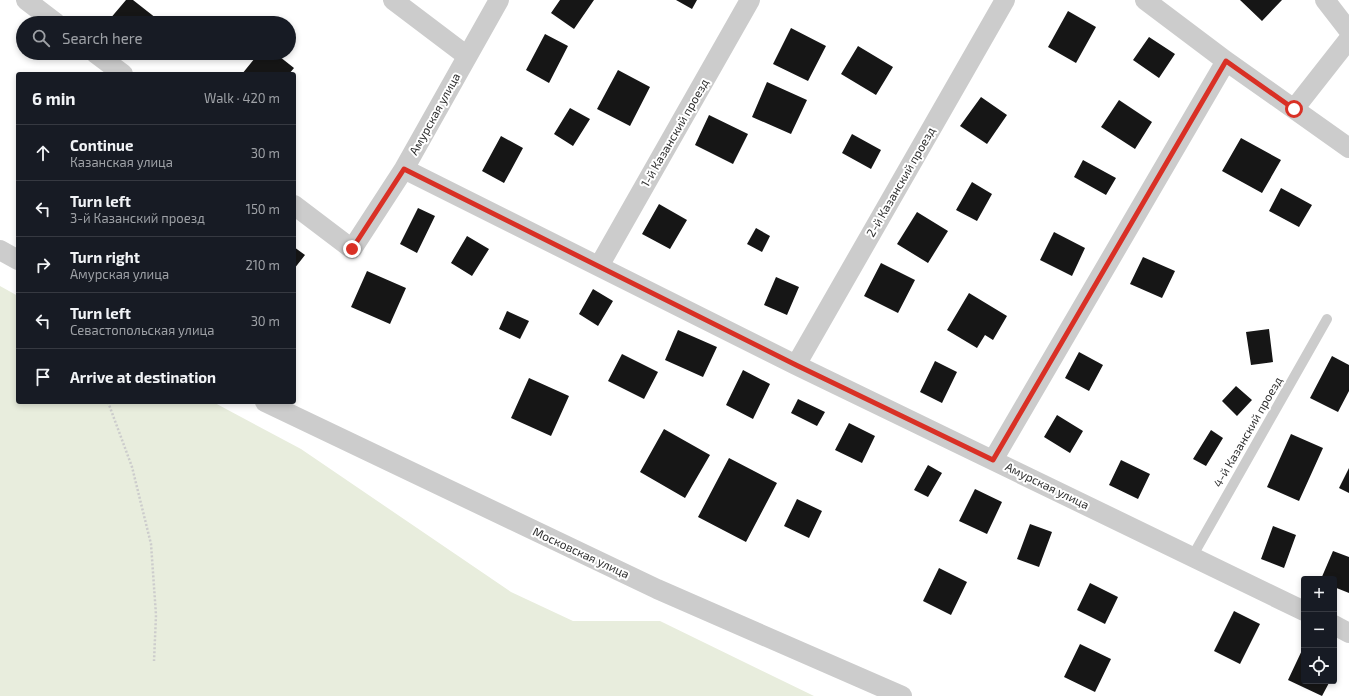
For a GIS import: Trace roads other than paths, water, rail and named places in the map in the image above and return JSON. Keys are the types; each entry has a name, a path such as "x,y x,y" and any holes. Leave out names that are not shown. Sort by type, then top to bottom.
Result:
{"street":[{"path":"26,0 47,16"},
{"path":"393,0 467,56"},
{"name":"Амурская улица","path":"499,0 404,169 796,365 1301,610"},
{"name":"1-й Казанский проезд","path":"599,266 750,0"},
{"name":"2-й Казанский проезд","path":"796,365 1005,0"},
{"path":"1145,0 1226,61 1349,148"},
{"path":"1325,0 1349,31"},
{"path":"1294,109 1349,39"},
{"path":"104,60 120,72"},
{"path":"993,460 1226,61"},
{"path":"296,207 352,249 404,169"},
{"path":"0,250 16,259"},
{"name":"Московская улица","path":"268,404 657,589 902,696"},
{"path":"1337,627 1349,633"}],"lane":[{"name":"4-й Казанский проезд","path":"1192,557 1328,319"}]}
